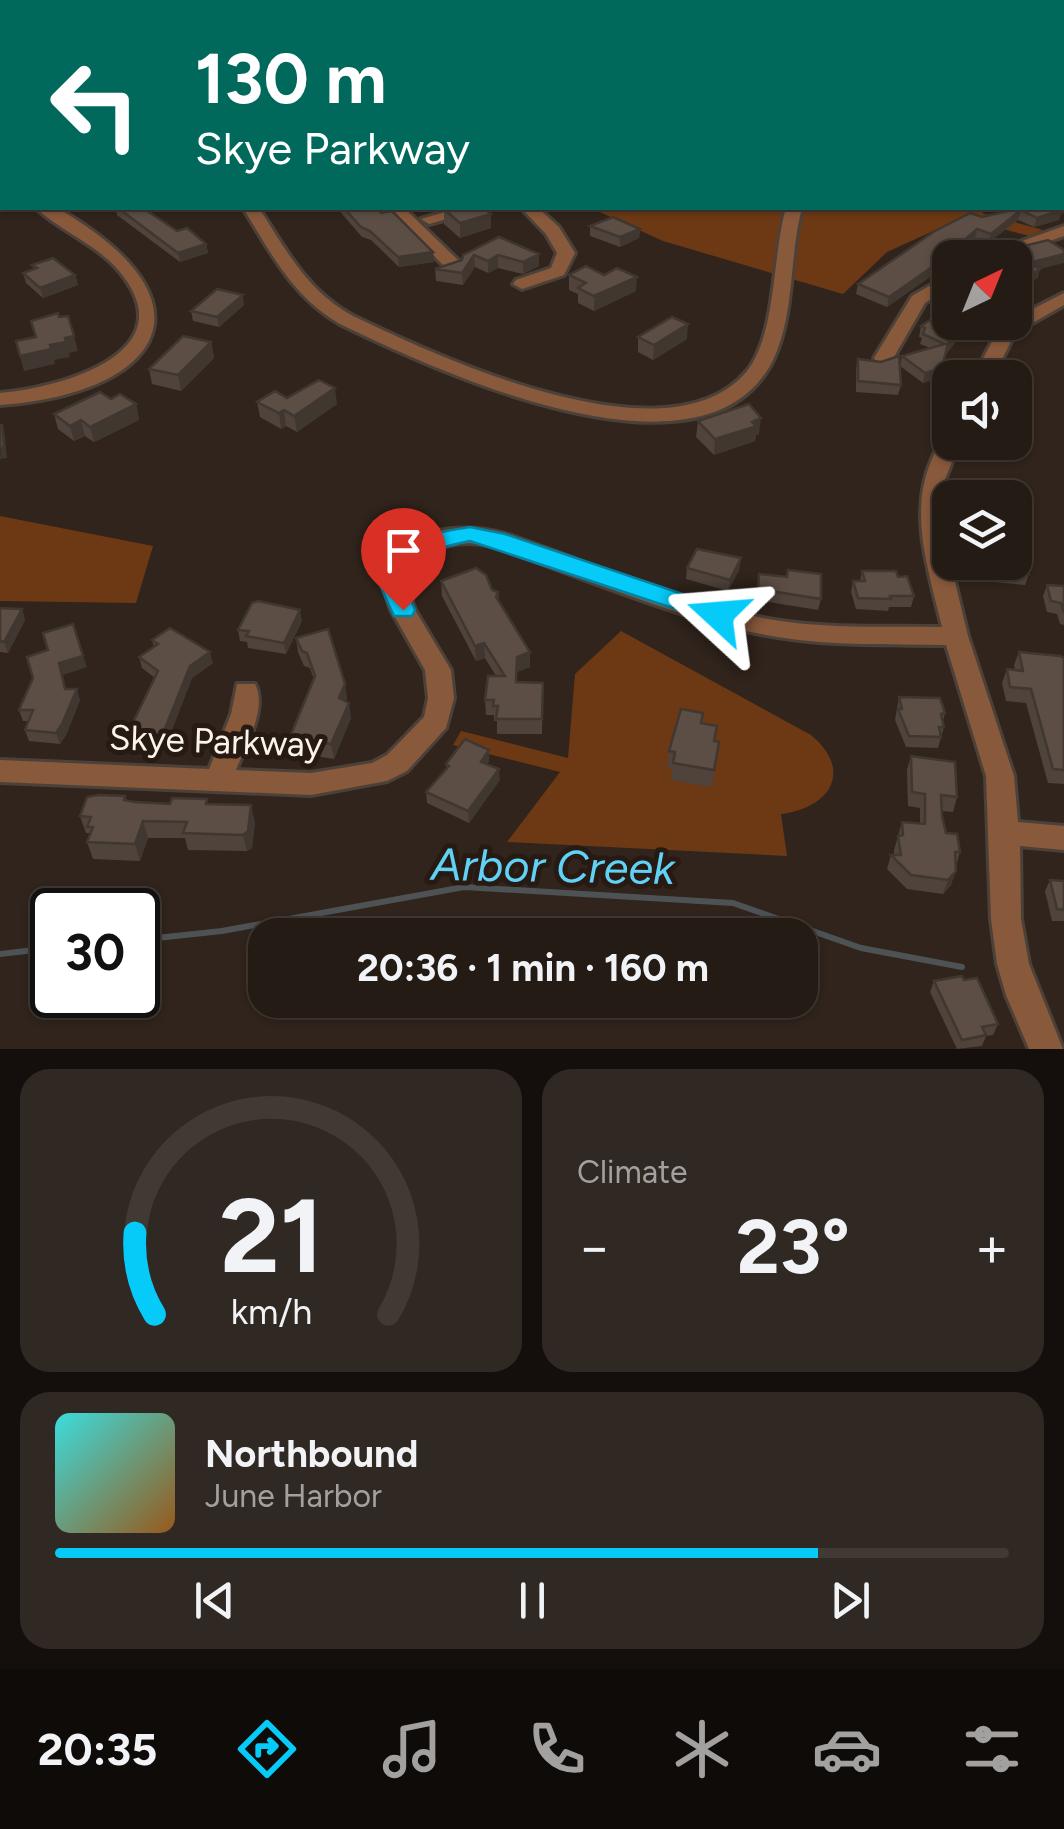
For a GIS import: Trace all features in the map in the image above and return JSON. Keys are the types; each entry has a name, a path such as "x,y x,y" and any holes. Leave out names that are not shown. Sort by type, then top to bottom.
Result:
{"street":[{"path":"0,399 42,396 84,382 138,344 148,325 142,293 120,264 85,232 47,210"},
{"path":"252,210 303,286 322,304 353,323 549,401 632,416 665,414 709,404 737,390 756,372 778,304 794,210"},
{"path":"398,210 421,221 454,266"},
{"path":"421,221 469,210"},
{"path":"522,284 558,271 566,254 553,231 532,210"},
{"path":"1032,242 1064,231"},
{"path":"884,358 918,300 932,290"},
{"path":"992,360 1007,330 1064,298"},
{"path":"942,460 930,505 933,538 956,636 997,764 1006,833 1006,919 1013,964 1046,1049"},
{"name":"Skye Parkway","path":"0,771 311,784 360,778 396,763 427,736 441,705 438,670 403,610 394,580 400,562 412,551 452,535 497,539 746,622 818,634 956,636"},
{"path":"218,780 244,714 246,692"},
{"path":"1006,833 1064,838"}],"shaded area":[{"path":"595,210 987,210 982,213 1043,230 1029,236 962,218 887,252 843,294 663,241"},
{"path":"0,516 153,546 136,603 0,601"},
{"path":"621,631 811,735 824,748 831,762 831,786 812,804 781,814 787,856 507,842 560,772 453,745 461,731 568,758 575,674"}],"building":[{"path":"121,210 146,210 177,231 187,228 206,244 178,253"},
{"path":"346,210 392,211 433,252 398,257"},
{"path":"445,210 486,210 491,214 460,223"},
{"path":"1021,210 991,234 977,229 965,240 932,240 932,267 889,297 858,284 935,231 970,213 982,217"},
{"path":"1021,210 1062,210 1037,218"},
{"path":"613,217 640,229 620,237 590,226"},
{"path":"499,237 539,254 523,262 498,255 488,261 474,255 462,273 435,269 462,260 463,255"},
{"path":"1048,240 1064,250 1064,254 1032,262 1032,244"},
{"path":"53,258 75,275 40,288 23,273 37,268 32,265"},
{"path":"586,266 604,275 617,268 637,277 594,296 578,288 586,283 569,275"},
{"path":"217,289 243,295 217,317 191,311"},
{"path":"58,313 59,317 68,316 74,336 50,345 51,349 20,356 16,341 36,337 31,321"},
{"path":"672,317 688,324 654,345 638,337"},
{"path":"932,319 932,338 923,334 925,328 921,326"},
{"path":"183,336 211,342 178,375 149,369"},
{"path":"936,340 951,340 944,360 932,360 932,371 925,373 902,356 945,344"},
{"path":"899,356 901,385 858,381 858,359 881,362"},
{"path":"319,380 335,388 294,416 257,402 275,391 287,398"},
{"path":"100,392 111,399 120,394 136,404 90,427 81,420 70,426 54,414"},
{"path":"749,404 761,418 752,422 757,426 715,439 698,421"},
{"path":"0,425 4,447 0,448"},
{"path":"697,549 741,558 730,580 687,568"},
{"path":"476,568 486,575 492,590 498,592 496,597 530,652 517,657 516,682 543,683 542,719 496,719 498,706 493,706 494,700 485,700 488,676 505,676 484,643 475,646 441,581"},
{"path":"788,570 821,574 821,599 758,589 759,574 787,577"},
{"path":"862,571 896,571 898,577 907,576 914,596 858,598 853,581 865,581"},
{"path":"1047,585 1064,586 1064,613 1061,603 1051,601"},
{"path":"252,603 300,610 284,643 246,636 249,631 238,630"},
{"path":"0,608 22,609 4,642 0,641"},
{"path":"73,624 83,656 59,663 65,689 77,689 62,724 56,733 25,730 33,710 19,710 33,678 27,657 48,650 43,633"},
{"path":"170,628 210,652 190,666 160,741 125,739 158,671 139,657 158,644 152,640"},
{"path":"328,629 345,684 339,698 349,703 331,744 290,737 315,676 307,653 296,638"},
{"path":"1019,652 1064,658 1064,770 1053,769 1031,689 1010,687 1007,669 1023,671"},
{"path":"899,697 940,698 945,713 941,714 941,737 909,736 898,709 902,709"},
{"path":"681,709 703,713 701,723 717,726 714,741 719,742 714,770 673,763 675,752 669,751"},
{"path":"465,739 489,750 481,762 499,769 468,811 426,792 449,766 446,764"},
{"path":"911,756 955,762 957,797 941,795 946,833 957,834 960,852 955,852 956,871 948,880 911,875 891,855 901,855 898,836 903,835 902,822 925,824 925,794 912,792"},
{"path":"125,796 124,800 135,802 170,804 172,798 251,805 248,831 243,835 183,833 187,822 143,821 135,844 87,842 93,827 87,827 91,817 80,816 87,797"},
{"path":"1050,880 1064,881 1064,910 1057,909"},
{"path":"962,976 964,980 977,978 998,1024 982,1027 986,1035 962,1040 934,981"}],"waterway":[{"name":"Arbor Creek","path":"160,938 222,931 464,887 733,903 861,948 962,967"},
{"name":"Arbor Creek","path":"0,954 30,951"}],"route":[{"path":"403,610 394,587 394,574 400,562 426,542 470,534 497,539 718,615"}]}
